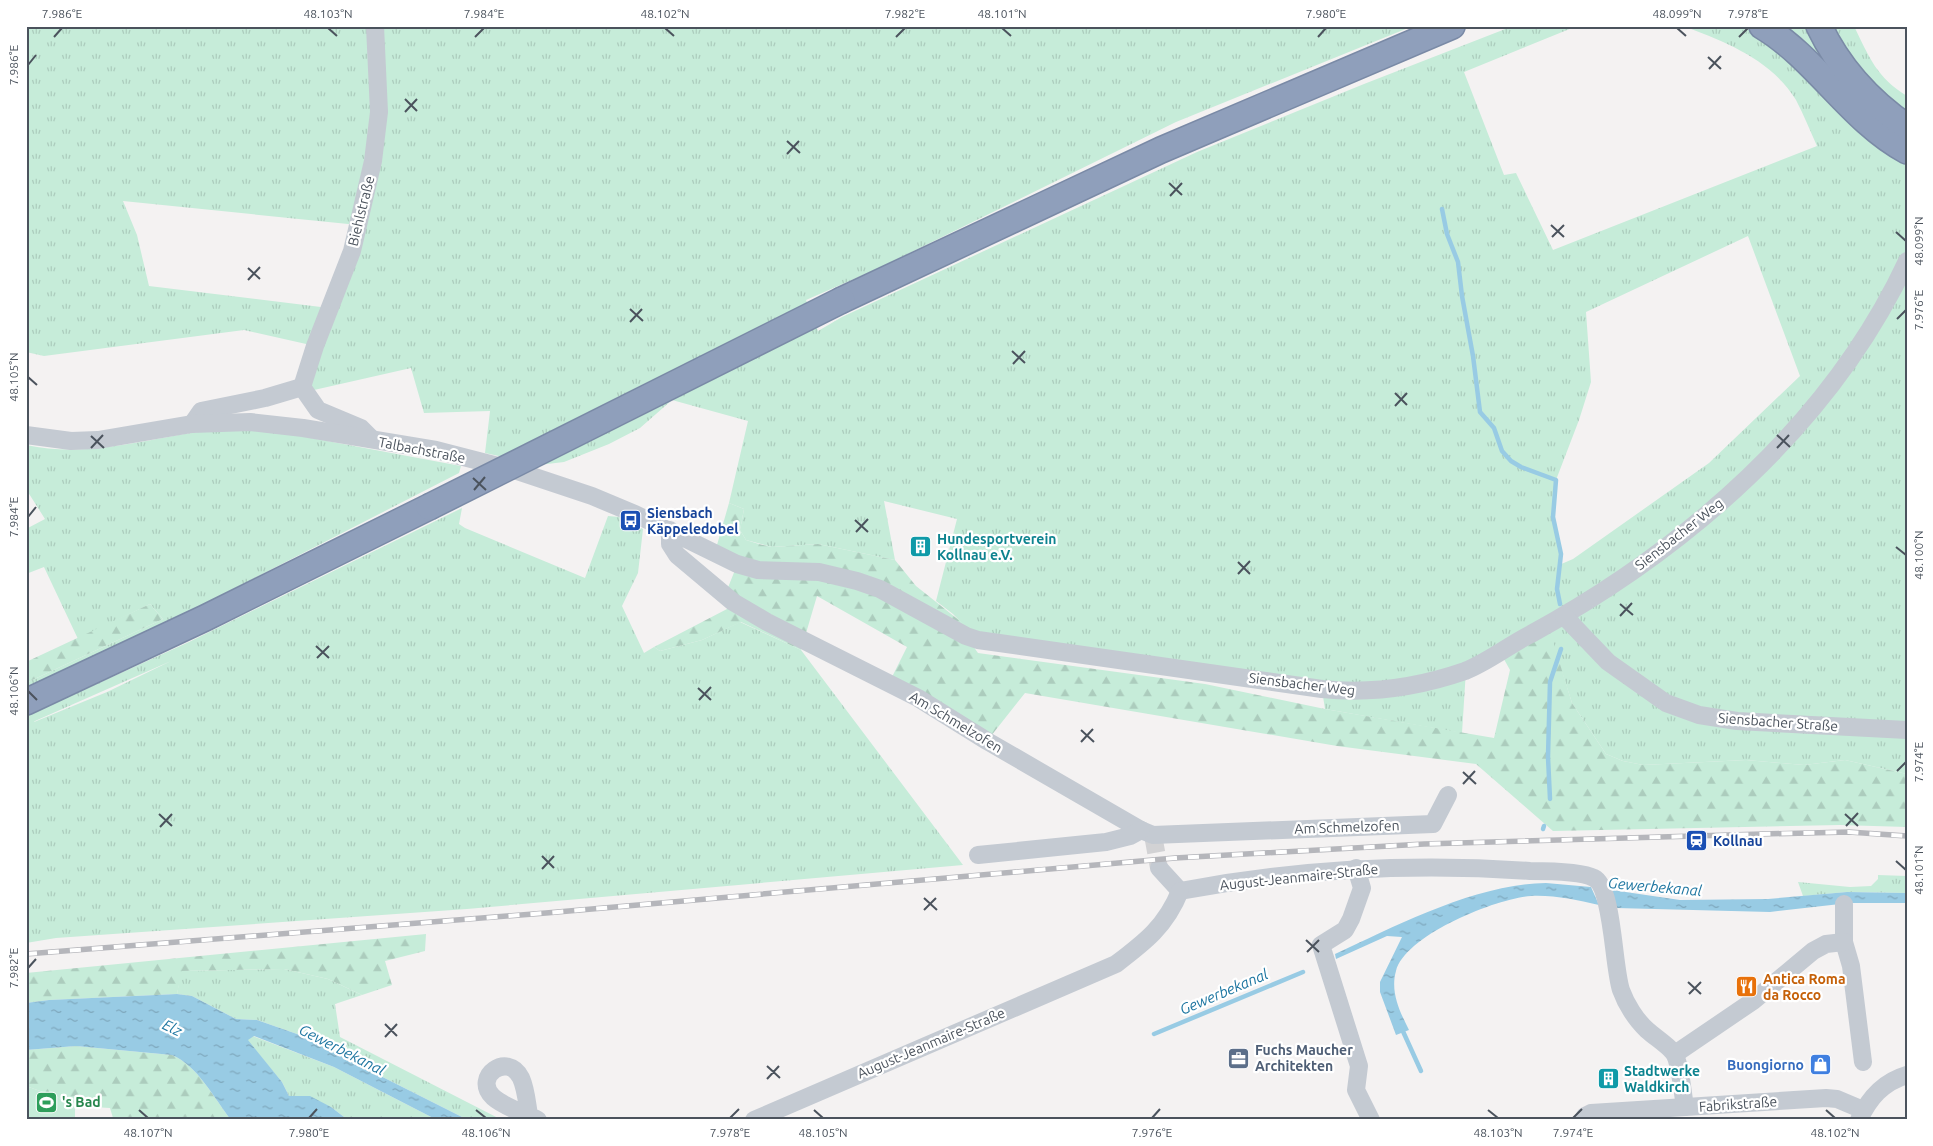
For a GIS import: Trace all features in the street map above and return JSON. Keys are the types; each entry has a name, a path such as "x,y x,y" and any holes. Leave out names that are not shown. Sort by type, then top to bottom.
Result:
{"highway":[{"path":"26,702 205,618 842,300 1160,150 1452,26"},
{"path":"1762,26 1805,61 1872,126 1907,151"},
{"path":"1819,26 1840,65 1888,114 1907,127"}],"street":[{"name":"Biehlstraße","path":"302,387 315,346 352,250 373,161 379,112 375,26"},
{"name":"Siensbacher Weg","path":"670,530 737,564 758,570 819,572 880,589 966,636 978,640 1352,692 1419,684 1466,670 1564,616 1681,535 1741,485 1794,429 1859,346 1892,293 1907,261"},
{"path":"192,424 201,410 265,398 302,387 318,410 361,428 372,440"},
{"name":"Talbachstraße","path":"26,435 71,441 98,440 192,424 250,422 303,428 436,450 514,470 592,496 670,530"},
{"name":"Am Schmelzofen","path":"670,530 670,544 677,555 733,602 767,622 918,698 987,741 1141,830 1153,835 1433,824 1448,795"},
{"name":"Siensbacher Straße","path":"1564,616 1608,662 1666,703 1699,715 1737,721 1907,730"},
{"path":"978,855 1106,842 1130,836 1141,830"},
{"name":"August-Jeanmaire-Straße","path":"754,1120 1116,964 1156,932 1172,910 1180,891 1241,880 1356,868 1481,867 1558,872 1594,878 1604,888 1609,907 1614,963 1621,990 1631,1011 1646,1029 1675,1054"},
{"path":"1159,868 1180,891"},
{"path":"1356,868 1362,888 1351,920 1345,930 1321,944 1359,1066 1356,1090 1371,1120"},
{"path":"1844,904 1844,942 1850,966 1863,1062"},
{"path":"1685,1107 1675,1054 1753,1001 1813,951 1826,944 1844,942"},
{"path":"1861,1115 1884,1085 1907,1075"},
{"name":"Fabrikstraße","path":"1583,1120 1585,1116 1591,1114 1826,1098 1837,1099 1861,1115"}],"green space":[{"path":"26,26 1413,26 1176,122 879,268 806,300 818,331 842,317 1197,152 1513,26 1577,26 1464,72 1504,175 1516,173 1553,250 1817,146 1796,100 1774,74 1761,63 1730,45 1683,26 1854,26 1869,57 1881,74 1888,82 1907,96 1907,774 1845,760 1804,765 1746,760 1643,765 1623,761 1606,754 1572,703 1547,625 1466,670 1462,733 1325,709 1322,690 978,640 953,614 936,601 957,519 884,501 895,560 818,544 772,547 746,540 740,530 744,509 729,503 748,421 672,400 640,428 609,444 564,462 539,465 485,453 490,411 424,413 411,368 314,390 308,388 315,346 244,330 44,356 26,352","holes":["123,201 358,225 329,308 149,286 137,235","1748,236 1800,376 1709,463 1573,559 1559,565 1561,554 1553,517 1556,480 1591,382 1586,312"]},
{"path":"263,429 461,466 459,473 163,625 26,689 26,683 163,619 150,604 78,639 44,567 26,574 26,529 45,519 26,489 26,445 73,450 120,445 213,430"},
{"path":"729,503 744,509 740,530 746,540 772,547 818,544 895,560 916,586 965,625 966,636 978,653 1205,684 1325,709 1494,738 1510,670 1500,652 1548,625 1572,703 1606,754 1623,761 1643,765 1746,760 1804,765 1845,760 1907,774 1907,827 1840,825 1553,831 1476,764 1337,746 1025,693 987,741 889,683 907,647 817,596 801,650 741,622 702,640 660,651 654,647 727,609 725,595 737,565 715,552"},
{"path":"462,508 459,524 465,528 585,578 608,516 620,517 643,529 638,573 622,606 644,653 654,647 660,651 702,640 740,622 801,650 963,865 467,909 56,938 26,943 26,716 189,642","holes":["171,661 107,692 34,722"]},
{"path":"150,604 163,619 26,683 26,662"},
{"path":"1878,875 1907,876 1907,893 1847,892 1803,896 1798,882 1850,887 1871,886 1878,879"},
{"path":"426,934 425,951 385,961 392,985 362,995 328,979 284,969 182,971 177,994 49,1000 26,1003 26,973"},
{"path":"284,969 328,979 362,995 335,1004 340,1037 502,1120 468,1120 297,1034 257,1020 236,1019 192,996 177,994 181,971"},
{"path":"253,1036 334,1067 437,1120 348,1120 331,1107 289,1096 282,1082 247,1040"},
{"path":"76,1046 172,1055 181,1060 198,1075 231,1120 116,1120 113,1118 110,1108 75,1106 57,1097 26,1086 26,1050"},
{"name":"'s Bad","path":"26,1086 57,1097 75,1106 75,1120 26,1120"}],"water":[{"path":"1546,883 1591,887 1599,905 1549,896 1516,898 1476,911 1434,932 1416,944 1403,958 1396,971 1394,979 1395,994 1399,1009 1409,1030 1396,1035 1380,992 1380,982 1402,937 1387,936 1336,959 1335,954 1411,919 1465,898 1519,885"},
{"path":"1612,890 1680,900 1768,899 1847,892 1907,893 1907,903 1849,903 1770,912 1616,908"},
{"name":"Elz","path":"177,994 192,996 236,1019 257,1020 297,1034 468,1120 437,1120 334,1067 254,1036 248,1040 282,1082 289,1096 310,1096 331,1107 348,1120 231,1120 198,1075 181,1060 172,1055 76,1046 26,1050 26,1003 49,1000"}],"waterway":[{"path":"1442,209 1447,234 1458,262 1480,412 1494,428 1502,451 1511,461 1521,467 1556,480 1553,517 1561,554 1557,589 1560,604"},
{"path":"1550,799 1548,757 1550,682 1561,649"},
{"name":"Gewerbekanal","path":"1154,1034 1303,972"},
{"name":"Gewerbekanal","path":"1401,1027 1421,1071"}],"tunnel":[{"path":"1153,835 1159,868"}],"railway":[{"path":"26,954 546,913 1175,858 1424,844 1849,832 1907,836"}],"place":[{"name":"Siensbach Käppeledobel","path":"631,521"},
{"name":"Hundesportverein Kollnau e.V.","path":"921,547"},
{"name":"Kollnau","path":"1697,841"},
{"name":"Antica Roma da Rocco","path":"1747,987"},
{"name":"Fuchs Maucher Architekten","path":"1239,1058"},
{"name":"Buongiorno","path":"1820,1065"},
{"name":"Stadtwerke Waldkirch","path":"1608,1079"},
{"name":"'s Bad","path":"46,1102"}]}
